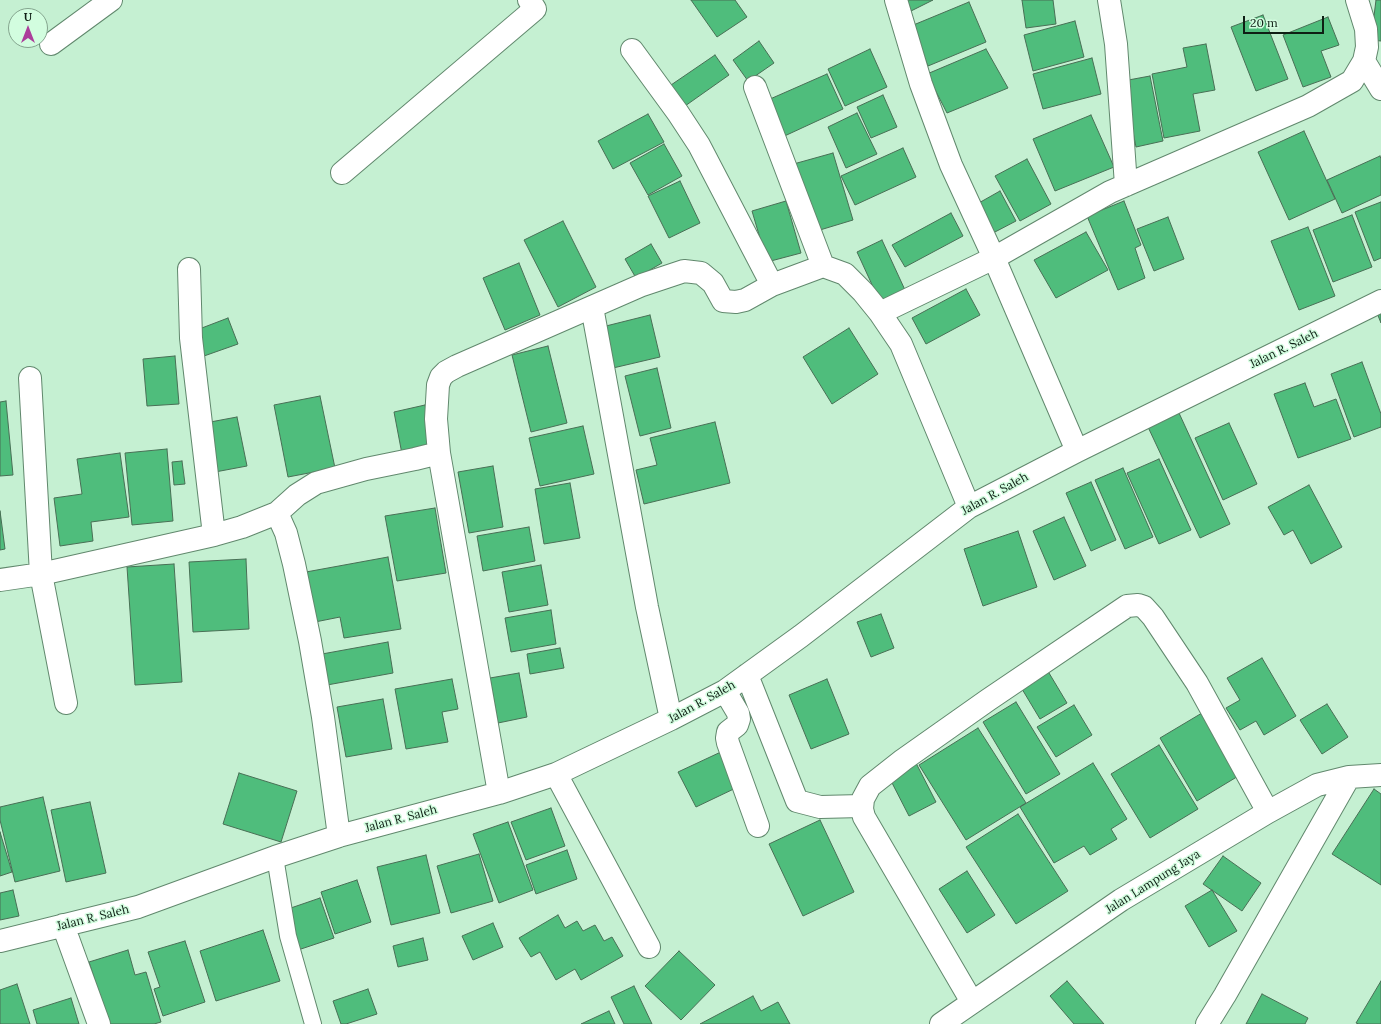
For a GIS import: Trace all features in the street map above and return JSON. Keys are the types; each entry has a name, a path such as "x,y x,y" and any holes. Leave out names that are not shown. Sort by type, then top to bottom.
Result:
{"street":[{"path":"51,44 111,0"},
{"path":"896,0 921,84 951,165 994,258 1077,451"},
{"path":"1109,0 1116,44 1126,185"},
{"path":"880,313 994,258 1110,192 1308,106 1352,81 1364,61 1367,47 1366,29 1357,0"},
{"path":"342,173 537,3"},
{"path":"632,50 678,113 699,145 772,285"},
{"path":"1364,61 1381,89"},
{"path":"755,87 823,266"},
{"path":"499,793 439,453 436,419 436,394 441,377 446,372 592,306 642,285 684,271 701,273 713,283 723,301 736,302 744,300 772,285 823,266 845,274 863,292 880,313 901,344 969,507"},
{"path":"189,269 191,338 214,535"},
{"name":"Jalan R. Saleh","path":"0,941 138,907 275,857 339,836 499,793 556,774 671,719 725,691 801,636 969,507 1077,451 1381,301"},
{"path":"592,306 646,599 671,719"},
{"path":"30,378 41,574 66,703"},
{"path":"0,580 41,574 214,535 242,527 277,513 297,495 316,483 366,469 439,453"},
{"path":"277,513 286,533 294,564 310,641 323,717 339,836"},
{"path":"972,1002 864,817 862,806 866,793 870,786 904,760 988,700 1127,606 1138,605 1146,609 1153,617 1197,683 1268,812"},
{"path":"747,675 797,801 820,807 862,806"},
{"path":"725,691 738,713 739,719 737,725 728,732 728,743 758,826"},
{"path":"556,774 649,947"},
{"name":"Jalan Lampung Jaya","path":"941,1024 1121,900 1268,812 1317,785 1349,778 1381,775"},
{"path":"1206,1024 1225,995 1349,778"},
{"path":"63,925 99,1024"}],"lane":[{"path":"275,857 288,936 313,1024"}],"building":[{"path":"691,0 735,0 747,17 717,37"},
{"path":"906,0 933,0 911,11"},
{"path":"1022,0 1053,0 1056,24 1026,28"},
{"path":"1376,0 1381,0 1381,41 1371,40"},
{"path":"969,2 986,42 928,66 911,26"},
{"path":"1263,15 1288,79 1256,91 1231,27"},
{"path":"1328,17 1339,45 1321,51 1331,77 1303,87 1283,35"},
{"path":"1075,21 1084,57 1033,71 1024,35"},
{"path":"759,41 774,63 748,81 733,60"},
{"path":"1206,44 1215,90 1193,94 1200,131 1164,138 1152,74 1187,67 1183,48"},
{"path":"870,49 887,87 845,106 828,69"},
{"path":"986,49 1008,88 947,113 927,74"},
{"path":"715,55 729,75 685,106 671,85"},
{"path":"1092,58 1101,94 1043,109 1033,74"},
{"path":"827,74 843,109 778,139 761,103"},
{"path":"1150,76 1163,141 1136,147 1123,81"},
{"path":"883,95 897,127 871,138 857,107"},
{"path":"857,113 877,154 846,168 828,127"},
{"path":"648,114 664,142 613,169 598,141"},
{"path":"1091,115 1114,167 1055,191 1033,139"},
{"path":"1304,131 1335,199 1289,220 1258,152"},
{"path":"664,144 682,176 648,195 630,163"},
{"path":"903,148 916,177 855,205 841,176"},
{"path":"833,153 853,220 810,233 790,165"},
{"path":"1380,156 1381,195 1342,213 1327,180"},
{"path":"1027,159 1051,204 1020,221 995,176"},
{"path":"680,181 700,223 669,238 648,196"},
{"path":"1000,191 1016,221 993,233 977,204"},
{"path":"786,201 801,253 767,262 752,211"},
{"path":"1124,201 1141,245 1135,248 1145,278 1118,290 1087,216"},
{"path":"1381,202 1381,258 1374,261 1355,212"},
{"path":"951,213 963,236 905,267 892,245"},
{"path":"1352,215 1372,267 1333,282 1313,230"},
{"path":"1168,217 1184,259 1154,271 1137,229"},
{"path":"563,221 596,287 558,307 524,240"},
{"path":"1308,227 1335,296 1299,310 1271,241"},
{"path":"1086,232 1108,270 1056,298 1034,260"},
{"path":"882,240 905,290 880,302 857,252"},
{"path":"651,244 662,263 636,278 625,259"},
{"path":"519,263 540,315 505,330 483,278"},
{"path":"966,289 980,315 926,344 912,318"},
{"path":"1381,305 1381,323 1375,308"},
{"path":"650,315 660,357 613,368 602,327"},
{"path":"228,318 238,344 204,356 194,331"},
{"path":"849,328 878,374 832,404 803,357"},
{"path":"548,346 567,423 531,432 512,355"},
{"path":"175,356 179,404 147,406 143,359"},
{"path":"1362,362 1381,414 1381,427 1354,437 1331,374"},
{"path":"657,368 671,428 640,436 625,376"},
{"path":"1305,383 1314,407 1336,399 1351,439 1298,458 1274,394"},
{"path":"320,396 335,468 288,477 274,405"},
{"path":"6,401 13,475 0,476 0,402"},
{"path":"425,405 433,448 402,454 394,412"},
{"path":"1179,413 1230,524 1200,538 1148,427"},
{"path":"237,417 247,466 215,472 205,423"},
{"path":"715,422 730,483 644,504 636,470 657,465 650,438"},
{"path":"1229,423 1257,484 1223,500 1195,438"},
{"path":"583,426 594,474 540,486 529,438"},
{"path":"167,449 173,521 132,525 125,453"},
{"path":"120,453 129,517 91,522 93,541 60,546 54,498 82,494 77,459"},
{"path":"1159,459 1191,530 1159,544 1127,473"},
{"path":"182,461 185,484 174,485 172,462"},
{"path":"493,466 503,527 469,533 458,472"},
{"path":"1123,468 1153,537 1125,549 1095,480"},
{"path":"1091,482 1116,540 1091,551 1066,493"},
{"path":"570,483 580,538 544,544 535,489"},
{"path":"1309,485 1342,547 1311,564 1293,530 1284,535 1268,507"},
{"path":"435,508 446,573 397,581 385,516"},
{"path":"0,511 5,549 0,550"},
{"path":"1064,517 1086,566 1054,580 1033,531"},
{"path":"529,527 535,561 483,571 477,536"},
{"path":"1018,531 1037,587 983,606 964,549"},
{"path":"388,557 401,629 344,638 340,617 315,622 306,572"},
{"path":"246,559 249,629 193,632 189,562"},
{"path":"174,564 182,682 135,685 127,567"},
{"path":"541,565 548,605 509,612 502,572"},
{"path":"551,610 556,644 511,652 505,618"},
{"path":"881,614 894,648 871,657 857,622"},
{"path":"388,642 393,673 327,685 322,654"},
{"path":"560,648 564,668 530,674 527,654"},
{"path":"1262,658 1296,716 1264,735 1256,721 1240,730 1226,708 1240,700 1227,678"},
{"path":"1046,668 1067,703 1040,719 1019,684"},
{"path":"519,673 527,717 498,723 490,678"},
{"path":"452,679 458,709 442,712 448,742 406,749 395,689"},
{"path":"827,679 849,734 811,749 789,695"},
{"path":"383,699 392,749 346,757 337,707"},
{"path":"1016,702 1060,774 1026,794 983,722"},
{"path":"1327,704 1348,737 1322,754 1300,720"},
{"path":"1074,705 1092,735 1056,757 1037,727"},
{"path":"1202,713 1240,775 1197,801 1160,738"},
{"path":"978,728 1026,803 966,840 919,765"},
{"path":"1159,745 1198,809 1150,838 1111,774"},
{"path":"723,751 740,786 696,807 678,772"},
{"path":"916,763 936,802 909,816 889,777"},
{"path":"1093,763 1127,819 1111,829 1117,839 1090,855 1084,846 1054,863 1020,807"},
{"path":"239,773 297,791 281,842 223,824"},
{"path":"1374,789 1381,794 1381,885 1332,854"},
{"path":"43,797 60,871 15,882 0,820 0,807"},
{"path":"90,802 106,873 66,882 51,810"},
{"path":"551,808 565,846 526,860 511,822"},
{"path":"1018,814 1068,891 1016,924 966,847"},
{"path":"820,820 854,892 803,916 769,844"},
{"path":"508,822 533,890 499,903 473,834"},
{"path":"0,832 12,872 0,876"},
{"path":"567,850 577,879 536,894 526,865"},
{"path":"479,854 493,901 451,913 437,866"},
{"path":"426,855 440,913 391,925 377,867"},
{"path":"1223,856 1261,883 1242,911 1203,884"},
{"path":"967,871 995,915 967,933 939,889"},
{"path":"357,880 371,922 335,934 321,892"},
{"path":"13,890 19,916 0,920 0,893"},
{"path":"1212,890 1237,931 1209,947 1185,906"},
{"path":"320,898 334,938 298,950 285,910"},
{"path":"558,915 565,928 577,921 583,931 595,925 604,941 612,937 623,956 581,980 575,969 556,980 540,952 531,957 519,938"},
{"path":"493,923 503,947 473,960 462,936"},
{"path":"263,930 280,981 216,1001 200,951"},
{"path":"423,938 428,960 398,967 393,946"},
{"path":"185,941 205,1002 163,1016 154,989 160,987 148,952"},
{"path":"128,950 135,975 146,972 161,1022 154,1024 109,1024 89,962"},
{"path":"679,951 715,985 681,1020 645,986"},
{"path":"1067,981 1104,1024 1074,1024 1050,996"},
{"path":"1381,981 1381,1024 1356,1023"},
{"path":"17,984 30,1024 0,1024 0,990"},
{"path":"634,986 652,1024 624,1024 611,997"},
{"path":"368,989 377,1014 346,1024 341,1024 333,1001"},
{"path":"1262,994 1308,1018 1305,1024 1246,1024"},
{"path":"753,996 761,1011 778,1002 790,1024 700,1024"},
{"path":"71,998 79,1024 37,1024 33,1010"},
{"path":"609,1011 615,1024 581,1024"}]}
